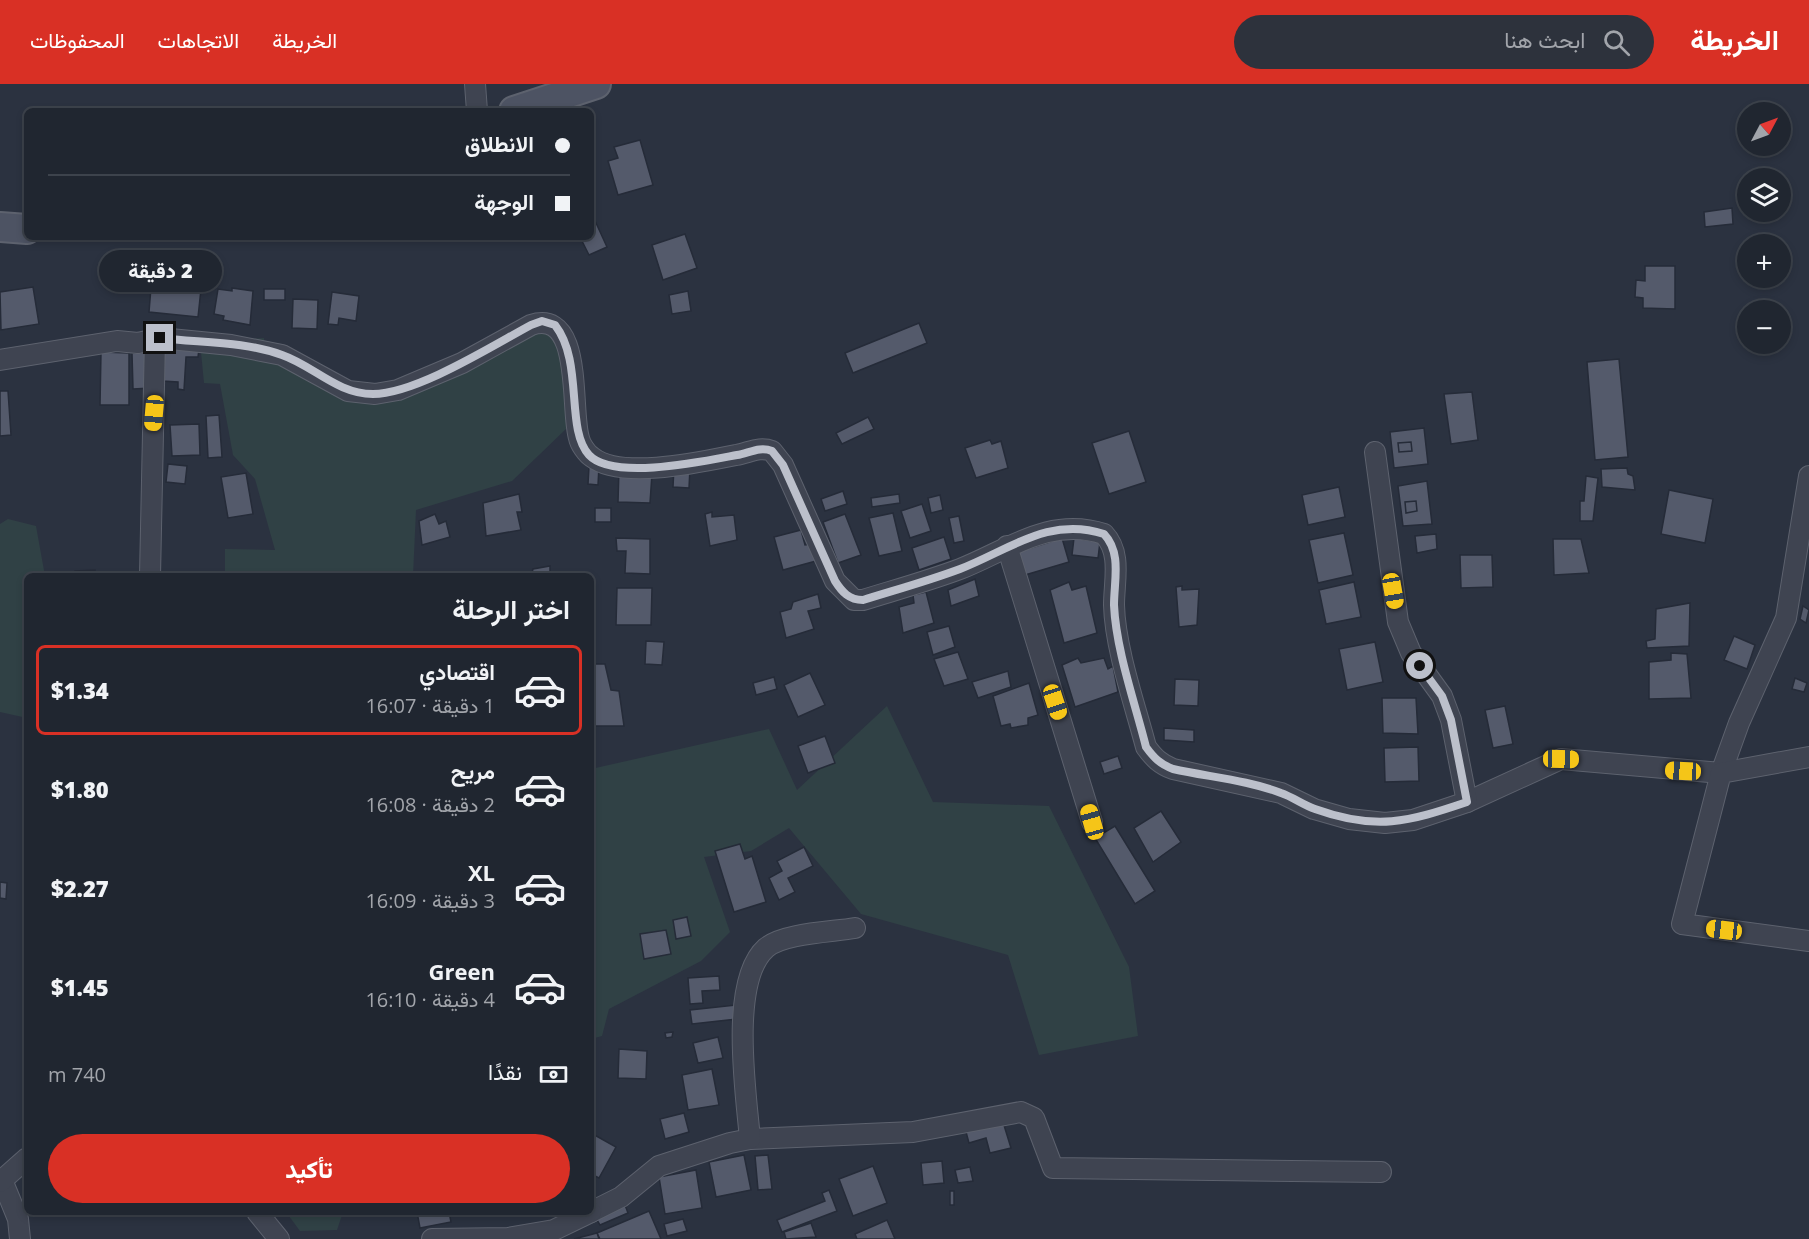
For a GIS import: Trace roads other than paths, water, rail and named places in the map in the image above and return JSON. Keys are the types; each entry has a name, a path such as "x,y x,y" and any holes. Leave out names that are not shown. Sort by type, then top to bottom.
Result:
{"street":[{"path":"475,84 477,108"},
{"path":"523,108 596,84"},
{"path":"0,227 24,229"},
{"path":"0,360 117,341 138,343 155,338 231,345 282,355 348,391 375,394 398,390 462,363 531,325 542,321 555,325 567,348 576,395 579,439 590,456 603,464 634,469 693,462 759,449 772,451 783,465 835,581 841,590 854,600 863,600 961,568 1007,546 1048,531 1082,527 1104,534 1111,541 1115,551 1114,607 1122,651 1146,747 1161,764 1281,793 1314,809 1349,819 1385,823 1413,820 1467,802 1561,759 1721,773 1809,758"},
{"path":"150,573 155,338"},
{"path":"1375,452 1398,622 1411,653 1442,696 1451,720 1467,802"},
{"path":"1809,476 1786,618 1739,723 1721,773 1682,924 1809,941"},
{"path":"1007,546 1092,822"},
{"path":"750,1139 743,1017 753,965 766,948 780,940 855,928"},
{"path":"594,1210 621,1197 658,1166 730,1143 750,1139 913,1132 1021,1112 1034,1118 1053,1168 1381,1172"},
{"path":"20,1239 18,1219 1,1181 24,1161"},
{"path":"259,1215 279,1239"},
{"path":"432,1239 508,1238 554,1230 585,1215"}]}
